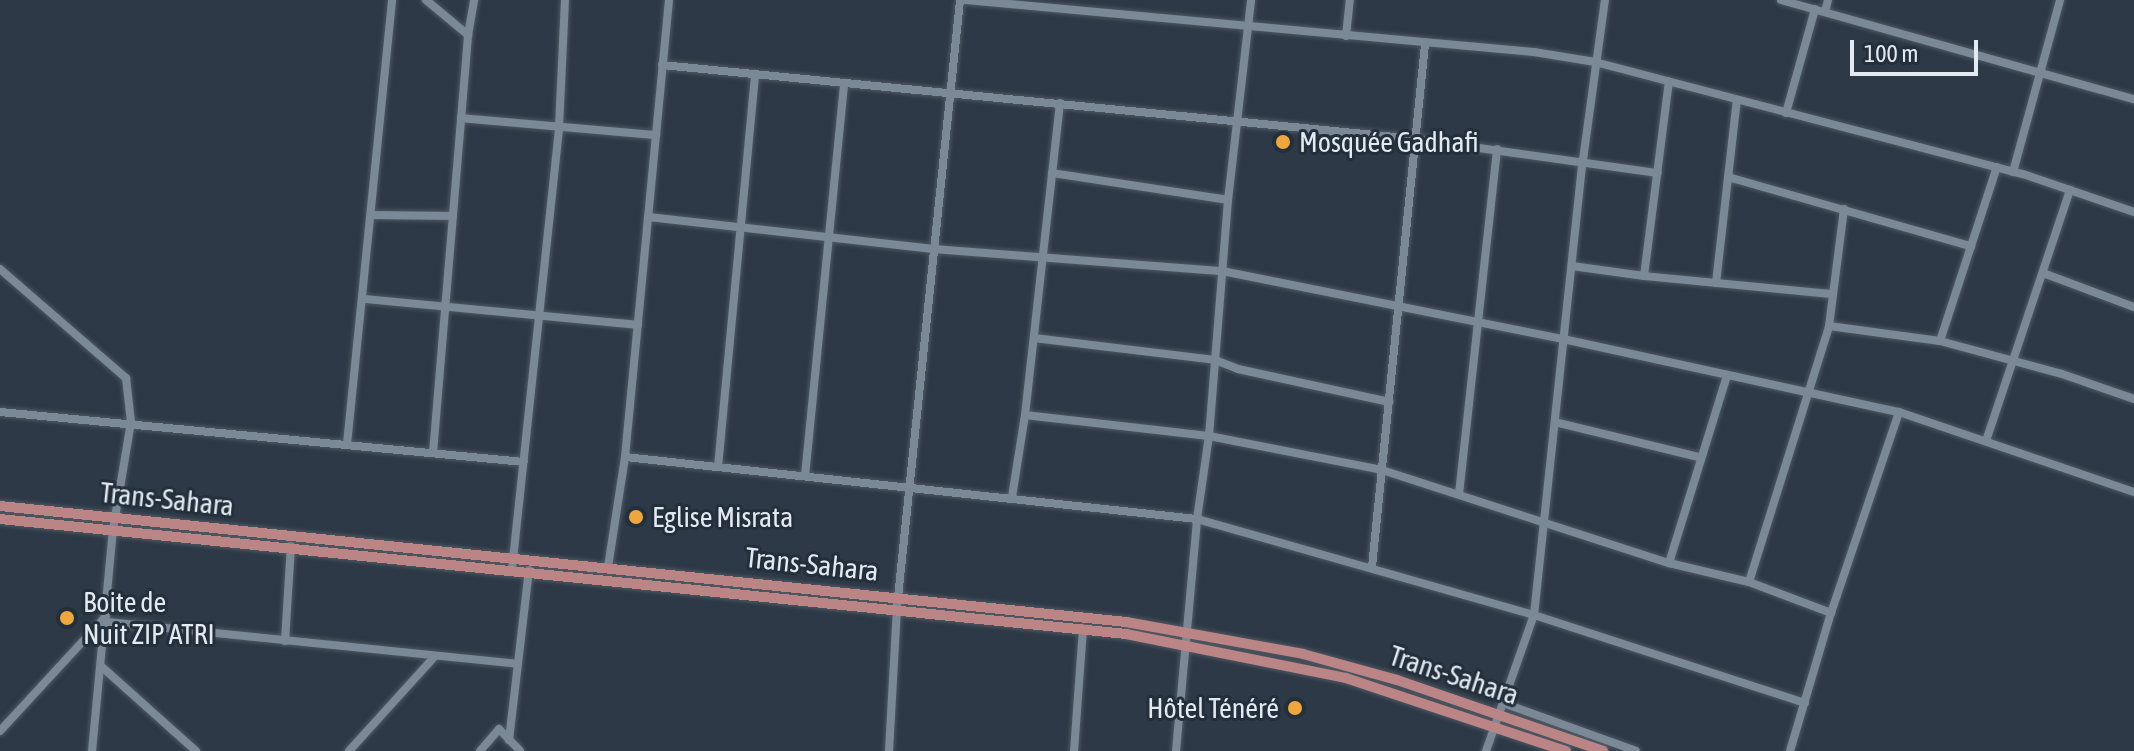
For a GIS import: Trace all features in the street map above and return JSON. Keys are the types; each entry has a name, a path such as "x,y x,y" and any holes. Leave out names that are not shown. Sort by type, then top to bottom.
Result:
{"main road":[{"name":"Trans-Sahara","path":"0,506 114,523 309,543 529,572 898,602"},
{"name":"Trans-Sahara","path":"0,519 114,523"},
{"name":"Trans-Sahara","path":"213,533 291,546 309,543 513,557 658,572 1058,620 1303,654 1501,709 1603,751"},
{"path":"655,584 658,572"},
{"name":"Trans-Sahara","path":"1058,620 1083,628 1186,637 1346,678 1566,751"}],"street":[{"path":"347,444 365,299 392,0"},
{"path":"426,0 468,35"},
{"path":"433,453 468,35 474,0"},
{"path":"512,569 559,127 565,0"},
{"path":"608,567 625,457 669,0"},
{"path":"889,751 898,602 960,0"},
{"path":"966,0 1534,52 1595,62 1997,167 2134,212"},
{"path":"1176,751 1197,519 1209,436 1228,200 1251,0"},
{"path":"1346,36 1350,0"},
{"path":"1486,751 1534,615 1583,160 1605,0"},
{"path":"1781,0 2041,70 2134,99"},
{"path":"1825,12 1828,0"},
{"path":"2013,172 2060,0"},
{"path":"1786,113 1815,9"},
{"path":"1372,567 1425,44"},
{"path":"662,65 1415,139 1583,160 1658,173"},
{"path":"718,467 755,74"},
{"path":"1644,276 1669,82"},
{"path":"805,476 844,83"},
{"path":"1716,283 1737,100"},
{"path":"1012,497 1025,415 1060,103"},
{"path":"461,118 656,135"},
{"path":"1459,494 1497,149"},
{"path":"1940,341 1997,167"},
{"path":"1052,173 1228,200"},
{"path":"1728,177 1971,246"},
{"path":"1986,441 2070,190"},
{"path":"1749,582 1829,326 1844,209"},
{"path":"373,215 453,216"},
{"path":"648,217 934,249 1222,271 1563,339 1899,412 2134,492"},
{"path":"1572,266 1832,294"},
{"path":"0,269 126,378 131,422 114,523 92,751"},
{"path":"2043,273 2134,307"},
{"path":"365,299 638,325"},
{"path":"1829,326 1940,341 2134,399"},
{"path":"1034,338 1215,360 1238,369 1389,402"},
{"path":"1669,563 1699,457 1727,376"},
{"path":"0,412 131,422 524,462"},
{"path":"1790,751 1831,613 1899,412"},
{"path":"1025,415 1209,436 1382,470 1545,520 1669,563 1749,582 1831,613"},
{"path":"1555,422 1699,457"},
{"path":"625,457 1197,519 1534,615 1805,703"},
{"path":"285,641 291,546"},
{"path":"509,740 530,559"},
{"path":"106,619 517,664"},
{"path":"0,731 106,619"},
{"path":"1074,751 1083,628"},
{"path":"349,751 435,656"},
{"path":"102,667 196,751"},
{"path":"1501,709 1636,751"},
{"path":"480,751 499,729 520,751"}],"place":[{"name":"Mosquée Gadhafi","path":"1283,142"},
{"name":"Eglise Misrata","path":"636,517"},
{"name":"Boite de Nuit ZIP ATRI","path":"67,618"},
{"name":"Hôtel Ténéré","path":"1295,708"}]}
